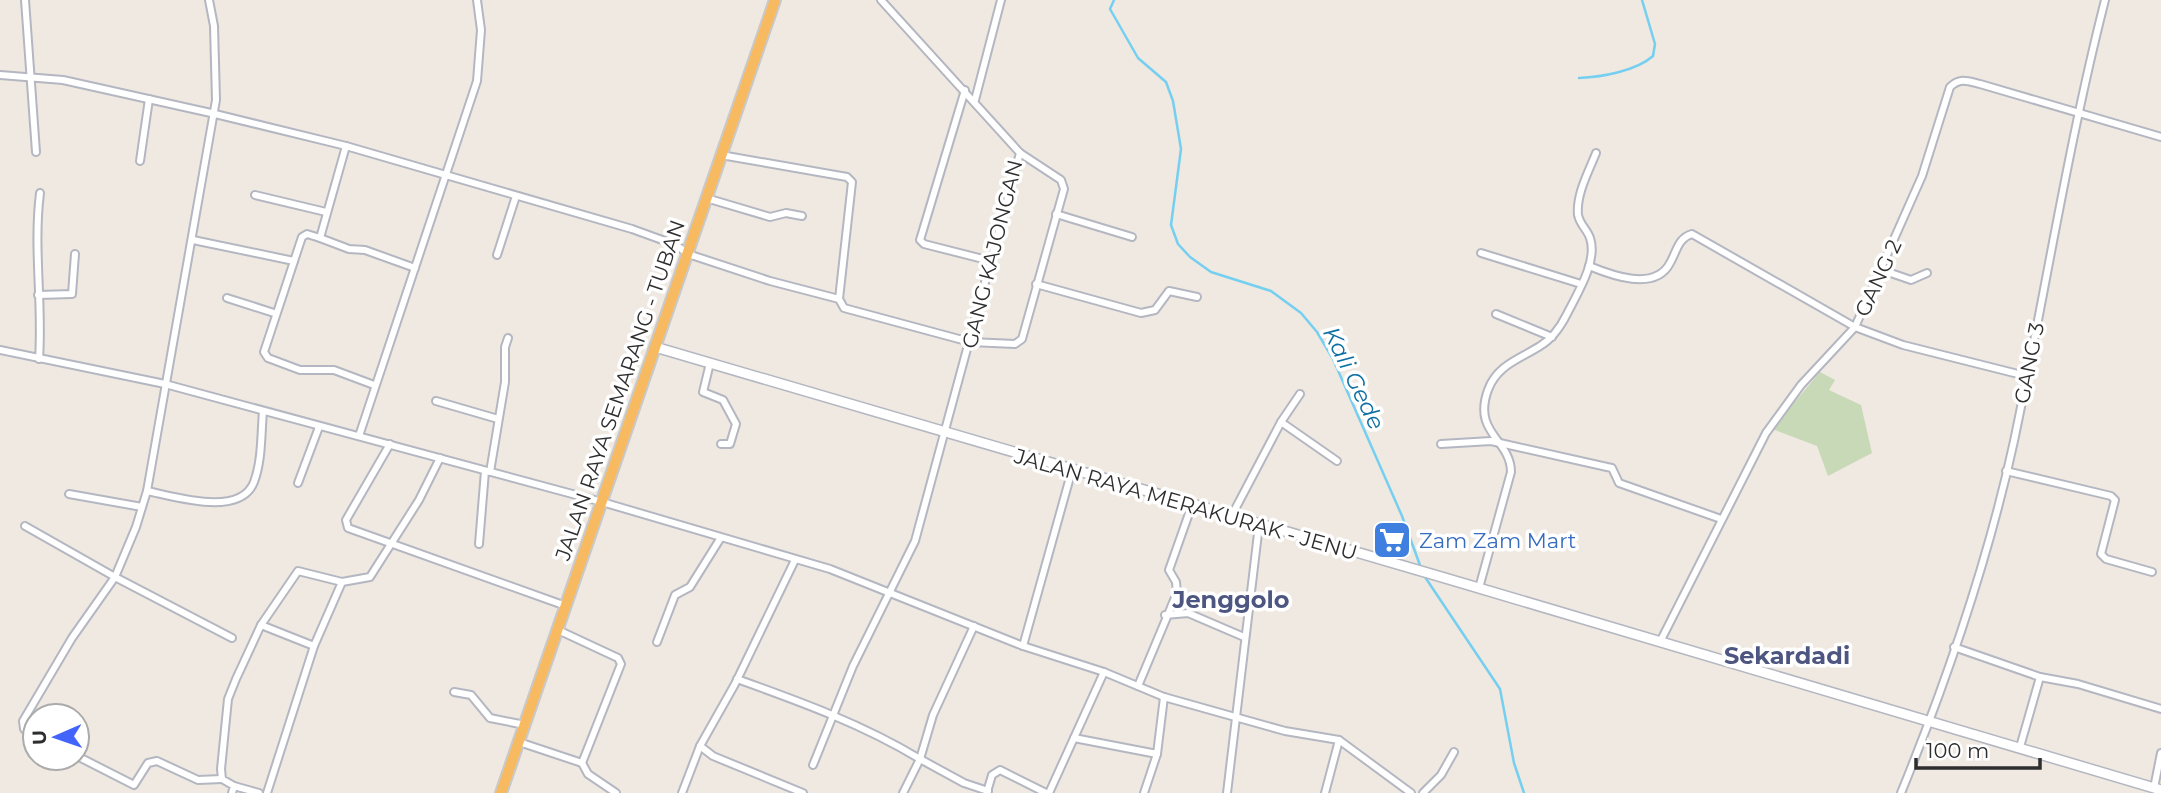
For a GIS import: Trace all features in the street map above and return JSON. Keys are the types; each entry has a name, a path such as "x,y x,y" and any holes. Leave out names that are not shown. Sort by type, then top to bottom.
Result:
{"highway":[{"name":"JALAN RAYA SEMARANG - TUBAN","path":"501,793 775,0"}],"main road":[{"name":"JALAN RAYA MERAKURAK - JENU","path":"655,347 1408,569 1931,719 2157,789"}],"street":[{"path":"25,0 36,152"},
{"path":"34,702 72,638 115,577 146,491 181,282 194,240 211,113 216,100 209,0"},
{"path":"359,436 374,384 447,176 480,66 481,30 477,0"},
{"name":"GANG KAJONGAN","path":"813,765 832,713 915,541 947,433 1020,153 975,100 881,0"},
{"path":"975,100 1001,0"},
{"name":"GANG 3","path":"1901,793 1931,719 1985,556 2006,471 2105,0"},
{"path":"0,75 63,80 346,146 632,229 662,239 688,254 780,284 839,299"},
{"name":"GANG 2","path":"1661,640 1721,519 1784,406 1855,327 1922,176 1950,87 1955,82 1964,80 2079,115"},
{"path":"965,90 920,240 924,244 990,261"},
{"path":"140,161 149,99"},
{"path":"2079,115 2161,137"},
{"path":"320,238 346,146"},
{"path":"721,155 847,177 852,181 839,299 844,308 970,342 1019,342 1064,189 1061,180 1020,153"},
{"path":"1479,588 1511,472 1509,456 1490,435 1485,406 1488,390 1503,367 1552,337 1581,284 1589,266 1591,241 1578,213 1582,190 1596,153"},
{"path":"39,359 36,248 40,193"},
{"path":"255,195 326,212"},
{"path":"496,255 510,224 516,196"},
{"path":"706,198 770,217 786,213 802,216"},
{"path":"1056,214 1132,237"},
{"path":"1589,266 1626,279 1657,275 1669,266 1682,239 1692,233 1855,327 1903,345 2026,376"},
{"path":"374,384 338,371 300,370 268,358 264,352 274,313 304,235 415,268"},
{"path":"194,240 293,261"},
{"path":"1481,253 1581,284"},
{"path":"38,295 72,295 75,254"},
{"path":"1882,270 1911,280 1927,273"},
{"path":"1036,284 1141,313 1155,310 1169,291 1197,297"},
{"path":"227,298 274,313"},
{"path":"1496,314 1552,337"},
{"path":"479,544 487,472 498,432 508,338"},
{"path":"0,350 165,384 602,502 795,560 891,591 1023,646 1104,672 1164,697 1285,731 1339,740 1411,793"},
{"path":"710,363 704,392 723,400 736,424 730,444 721,444"},
{"path":"1231,517 1280,422 1300,394"},
{"path":"436,401 498,419"},
{"path":"146,491 214,504 244,495 254,482 259,461 263,411"},
{"path":"1280,422 1337,461"},
{"path":"298,483 319,427"},
{"path":"1441,444 1486,440 1612,468 1619,483 1721,519"},
{"path":"390,444 345,525 390,545 566,606"},
{"path":"222,779 228,699 261,625 298,571 342,582 370,577 440,458"},
{"path":"1023,646 1072,470"},
{"path":"2006,471 2111,495 2115,500 2101,554 2106,559 2152,572"},
{"path":"69,494 142,507"},
{"path":"1138,686 1165,615 1177,593 1176,582 1169,570 1192,505"},
{"path":"1227,793 1259,525"},
{"path":"25,526 232,638"},
{"path":"657,642 675,595 690,587 720,539"},
{"path":"682,793 700,746 737,679 795,560"},
{"path":"267,793 314,646 342,582"},
{"path":"1165,615 1188,613 1244,637"},
{"path":"261,625 314,646"},
{"path":"903,793 920,759 933,715 974,626"},
{"path":"558,630 621,661 582,763"},
{"path":"1954,647 2040,677 2078,684 2161,709"},
{"path":"737,679 832,713 880,735 920,759 987,792 992,775 1000,770 1048,793 1104,672"},
{"path":"2020,747 2040,677"},
{"path":"454,692 471,695 490,718 525,725"},
{"path":"1144,793 1157,754 1164,697"},
{"path":"1074,738 1157,754"},
{"path":"1325,793 1339,740"},
{"path":"519,742 582,763 588,774 616,793"},
{"path":"700,746 713,756 803,793"},
{"path":"1423,793 1441,775 1454,752"},
{"path":"2157,789 2161,754"},
{"path":"130,793 148,763 157,761 198,780 222,779 233,789 259,793"},
{"path":"91,763 134,785"}],"green space":[{"path":"1820,372 1835,380 1829,390 1861,405 1872,453 1828,476 1817,446 1772,429"}],"waterway":[{"name":"Kali Gede","path":"1114,0 1110,9 1138,58 1166,82 1173,101 1181,149 1171,225 1178,244 1190,257 1211,272 1271,291 1301,313 1317,332 1333,359 1402,516 1421,568"},
{"path":"1579,78 1618,72 1638,66 1653,56 1655,44 1642,0"},
{"name":"Kali Gede","path":"1423,574 1500,689 1514,763 1524,793"}],"place":[{"name":"Zam Zam Mart","path":"1392,540"}],"district":[{"name":"Jenggolo","path":"1231,599"},
{"name":"Sekardadi","path":"1787,655"}]}
